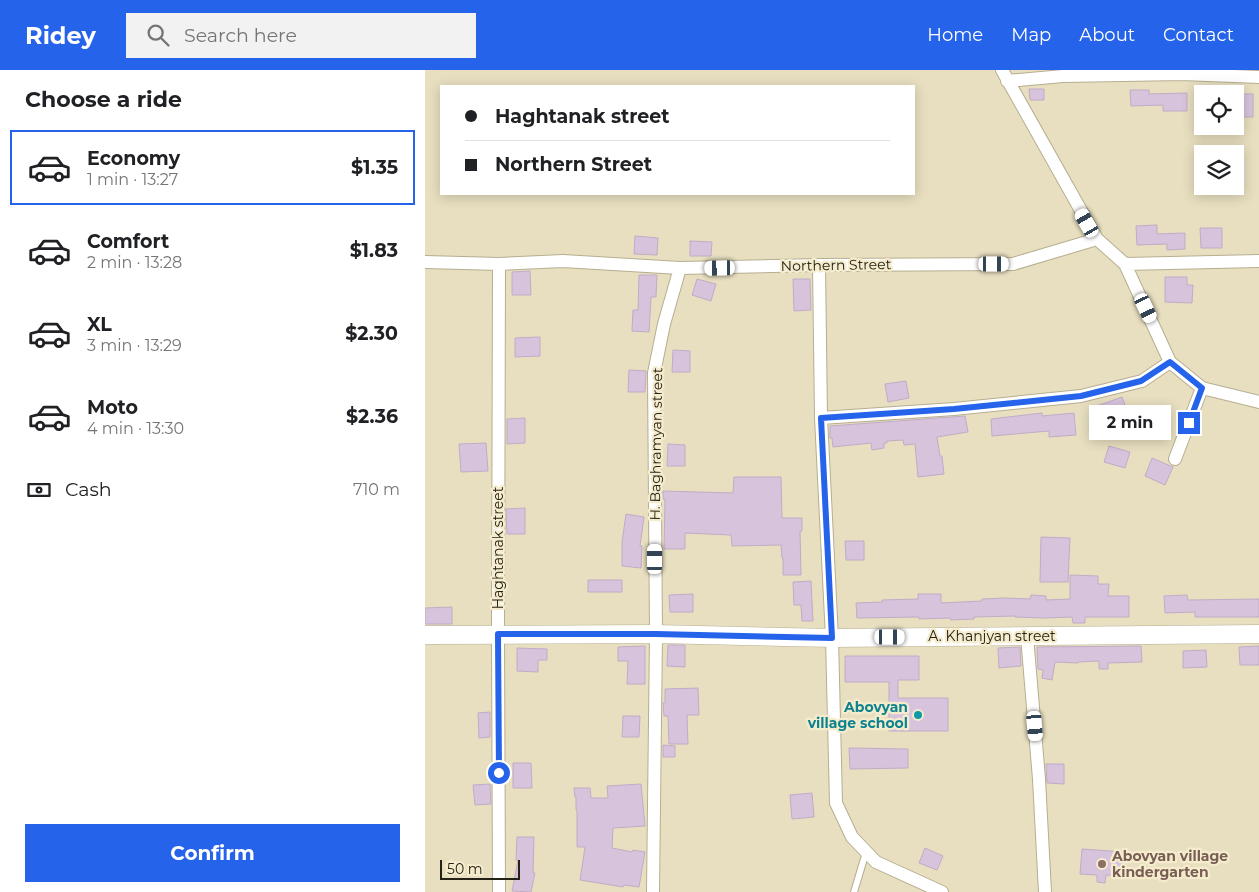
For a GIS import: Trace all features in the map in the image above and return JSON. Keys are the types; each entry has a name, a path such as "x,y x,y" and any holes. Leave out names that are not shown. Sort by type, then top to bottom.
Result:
{"street":[{"path":"1004,75 1182,74 1259,77"},
{"path":"1004,75 1097,239 1125,264 1170,362 1202,388 1259,402"},
{"name":"Northern Street","path":"425,262 499,264 563,261 680,268 1013,264 1097,239"},
{"path":"1125,264 1259,261"},
{"name":"Haghtanak street","path":"499,264 499,892"},
{"path":"819,265 821,418 832,638 836,803 852,837 876,862 942,892"},
{"name":"H. Baghramyan street","path":"653,892 656,634 654,373 664,324 680,268"},
{"path":"821,418 954,409 1081,396 1141,381 1170,362"},
{"path":"1175,458 1202,388"},
{"name":"A. Khanjyan street","path":"425,634 656,634 832,638 1259,634"},
{"path":"1027,636 1039,779 1045,892"}],"lane":[{"path":"854,892 866,852"}],"building":[{"path":"1029,89 1044,89 1044,100 1030,100"},
{"path":"1130,90 1149,90 1149,94 1187,93 1187,111 1163,111 1163,105 1131,106"},
{"path":"1244,94 1253,94 1253,117 1244,117"},
{"path":"1157,225 1157,234 1185,233 1185,249 1167,250 1167,244 1137,245 1136,226"},
{"path":"1200,228 1222,228 1222,248 1201,248"},
{"path":"635,236 658,238 657,255 634,254"},
{"path":"690,241 712,242 711,256 690,256"},
{"path":"530,271 531,295 512,295 512,272"},
{"path":"639,275 657,275 656,297 651,297 649,332 632,331 633,310 638,310"},
{"path":"1165,277 1187,277 1187,285 1193,285 1192,303 1165,302"},
{"path":"697,279 716,284 711,301 692,295"},
{"path":"793,279 810,279 811,310 794,311"},
{"path":"540,337 540,356 515,357 515,338"},
{"path":"673,350 690,351 690,372 672,372"},
{"path":"629,370 646,371 645,392 628,392"},
{"path":"906,381 909,398 888,402 885,384"},
{"path":"1122,397 1128,414 1103,424 1097,406"},
{"path":"1042,413 1042,416 1074,413 1076,435 1049,437 1049,431 992,436 991,419"},
{"path":"965,416 968,432 937,437 944,474 918,477 915,444 904,445 903,440 887,441 887,443 884,443 884,448 872,450 871,443 833,447 832,438 830,438 830,426"},
{"path":"525,418 525,443 507,444 507,419"},
{"path":"486,443 488,471 461,472 459,444"},
{"path":"668,444 685,445 685,466 667,466"},
{"path":"1109,446 1130,452 1125,468 1104,462"},
{"path":"1152,458 1173,467 1165,485 1145,476"},
{"path":"734,477 781,477 782,518 802,518 802,531 800,531 801,575 783,575 781,545 732,546 731,535 685,533 685,549 664,549 665,499 663,499 663,491 733,493"},
{"path":"525,508 525,534 507,534 506,509"},
{"path":"626,514 644,517 640,546 642,546 641,568 622,566 622,542"},
{"path":"1041,537 1070,538 1068,582 1040,582"},
{"path":"845,541 864,541 864,560 846,560"},
{"path":"1070,575 1098,576 1098,584 1109,584 1108,596 1129,596 1129,617 1085,617 1085,623 1073,623 1072,617 974,617 974,619 951,620 950,618 919,619 919,617 857,618 856,603 918,599 918,594 941,594 941,603 982,601 982,599 1030,599 1031,595 1046,596 1046,600 1070,599"},
{"path":"588,580 622,580 622,592 588,592"},
{"path":"811,581 813,621 802,621 801,605 794,605 793,582"},
{"path":"693,594 693,612 670,612 669,595"},
{"path":"1187,595 1188,600 1259,599 1259,617 1195,617 1195,612 1165,613 1164,596"},
{"path":"452,607 452,624 425,624 425,608"},
{"path":"668,645 685,645 685,667 667,666"},
{"path":"645,646 645,684 627,684 628,661 618,661 618,647"},
{"path":"1141,646 1142,662 1108,663 1108,669 1099,669 1099,661 1078,663 1055,662 1052,680 1042,678 1043,670 1038,669 1037,647"},
{"path":"1259,646 1259,665 1240,665 1239,647"},
{"path":"1020,647 1021,666 999,668 998,648"},
{"path":"517,648 547,649 547,660 538,660 538,672 517,671"},
{"path":"1206,650 1207,667 1183,668 1183,651"},
{"name":"Abovyan village school","path":"845,656 919,656 919,680 898,680 898,698 948,698 948,731 889,731 889,682 845,682"},
{"path":"698,688 699,715 687,715 688,744 669,744 668,716 664,716 663,703 665,703 665,689"},
{"path":"490,712 490,737 479,738 478,713"},
{"path":"623,716 640,716 639,737 622,737"},
{"path":"663,745 675,746 675,757 663,757"},
{"path":"849,748 908,749 908,768 850,769"},
{"path":"513,763 531,763 532,788 513,788"},
{"path":"1046,764 1064,764 1064,784 1047,783"},
{"path":"490,784 491,804 475,805 473,785"},
{"path":"641,784 645,826 613,828 612,848 632,852 633,850 645,852 639,887 624,885 623,887 580,880 585,847 577,847 577,810 574,788 590,788 591,798 608,798 607,786"},
{"path":"812,793 814,817 792,819 790,795"},
{"path":"517,837 534,837 533,873 535,873 531,892 512,891 518,860 516,860"},
{"path":"925,848 943,856 937,870 919,863"},
{"path":"1082,849 1124,852 1123,876 1106,875 1105,883 1097,882 1097,875 1080,874"}],"place":[{"name":"Abovyan village school","path":"918,715"},
{"name":"Abovyan village kindergarten","path":"1102,864"}],"route":[{"path":"499,773 498,634 656,634 832,638 821,418 954,409 1081,396 1141,381 1170,362 1202,388 1189,423"}]}
